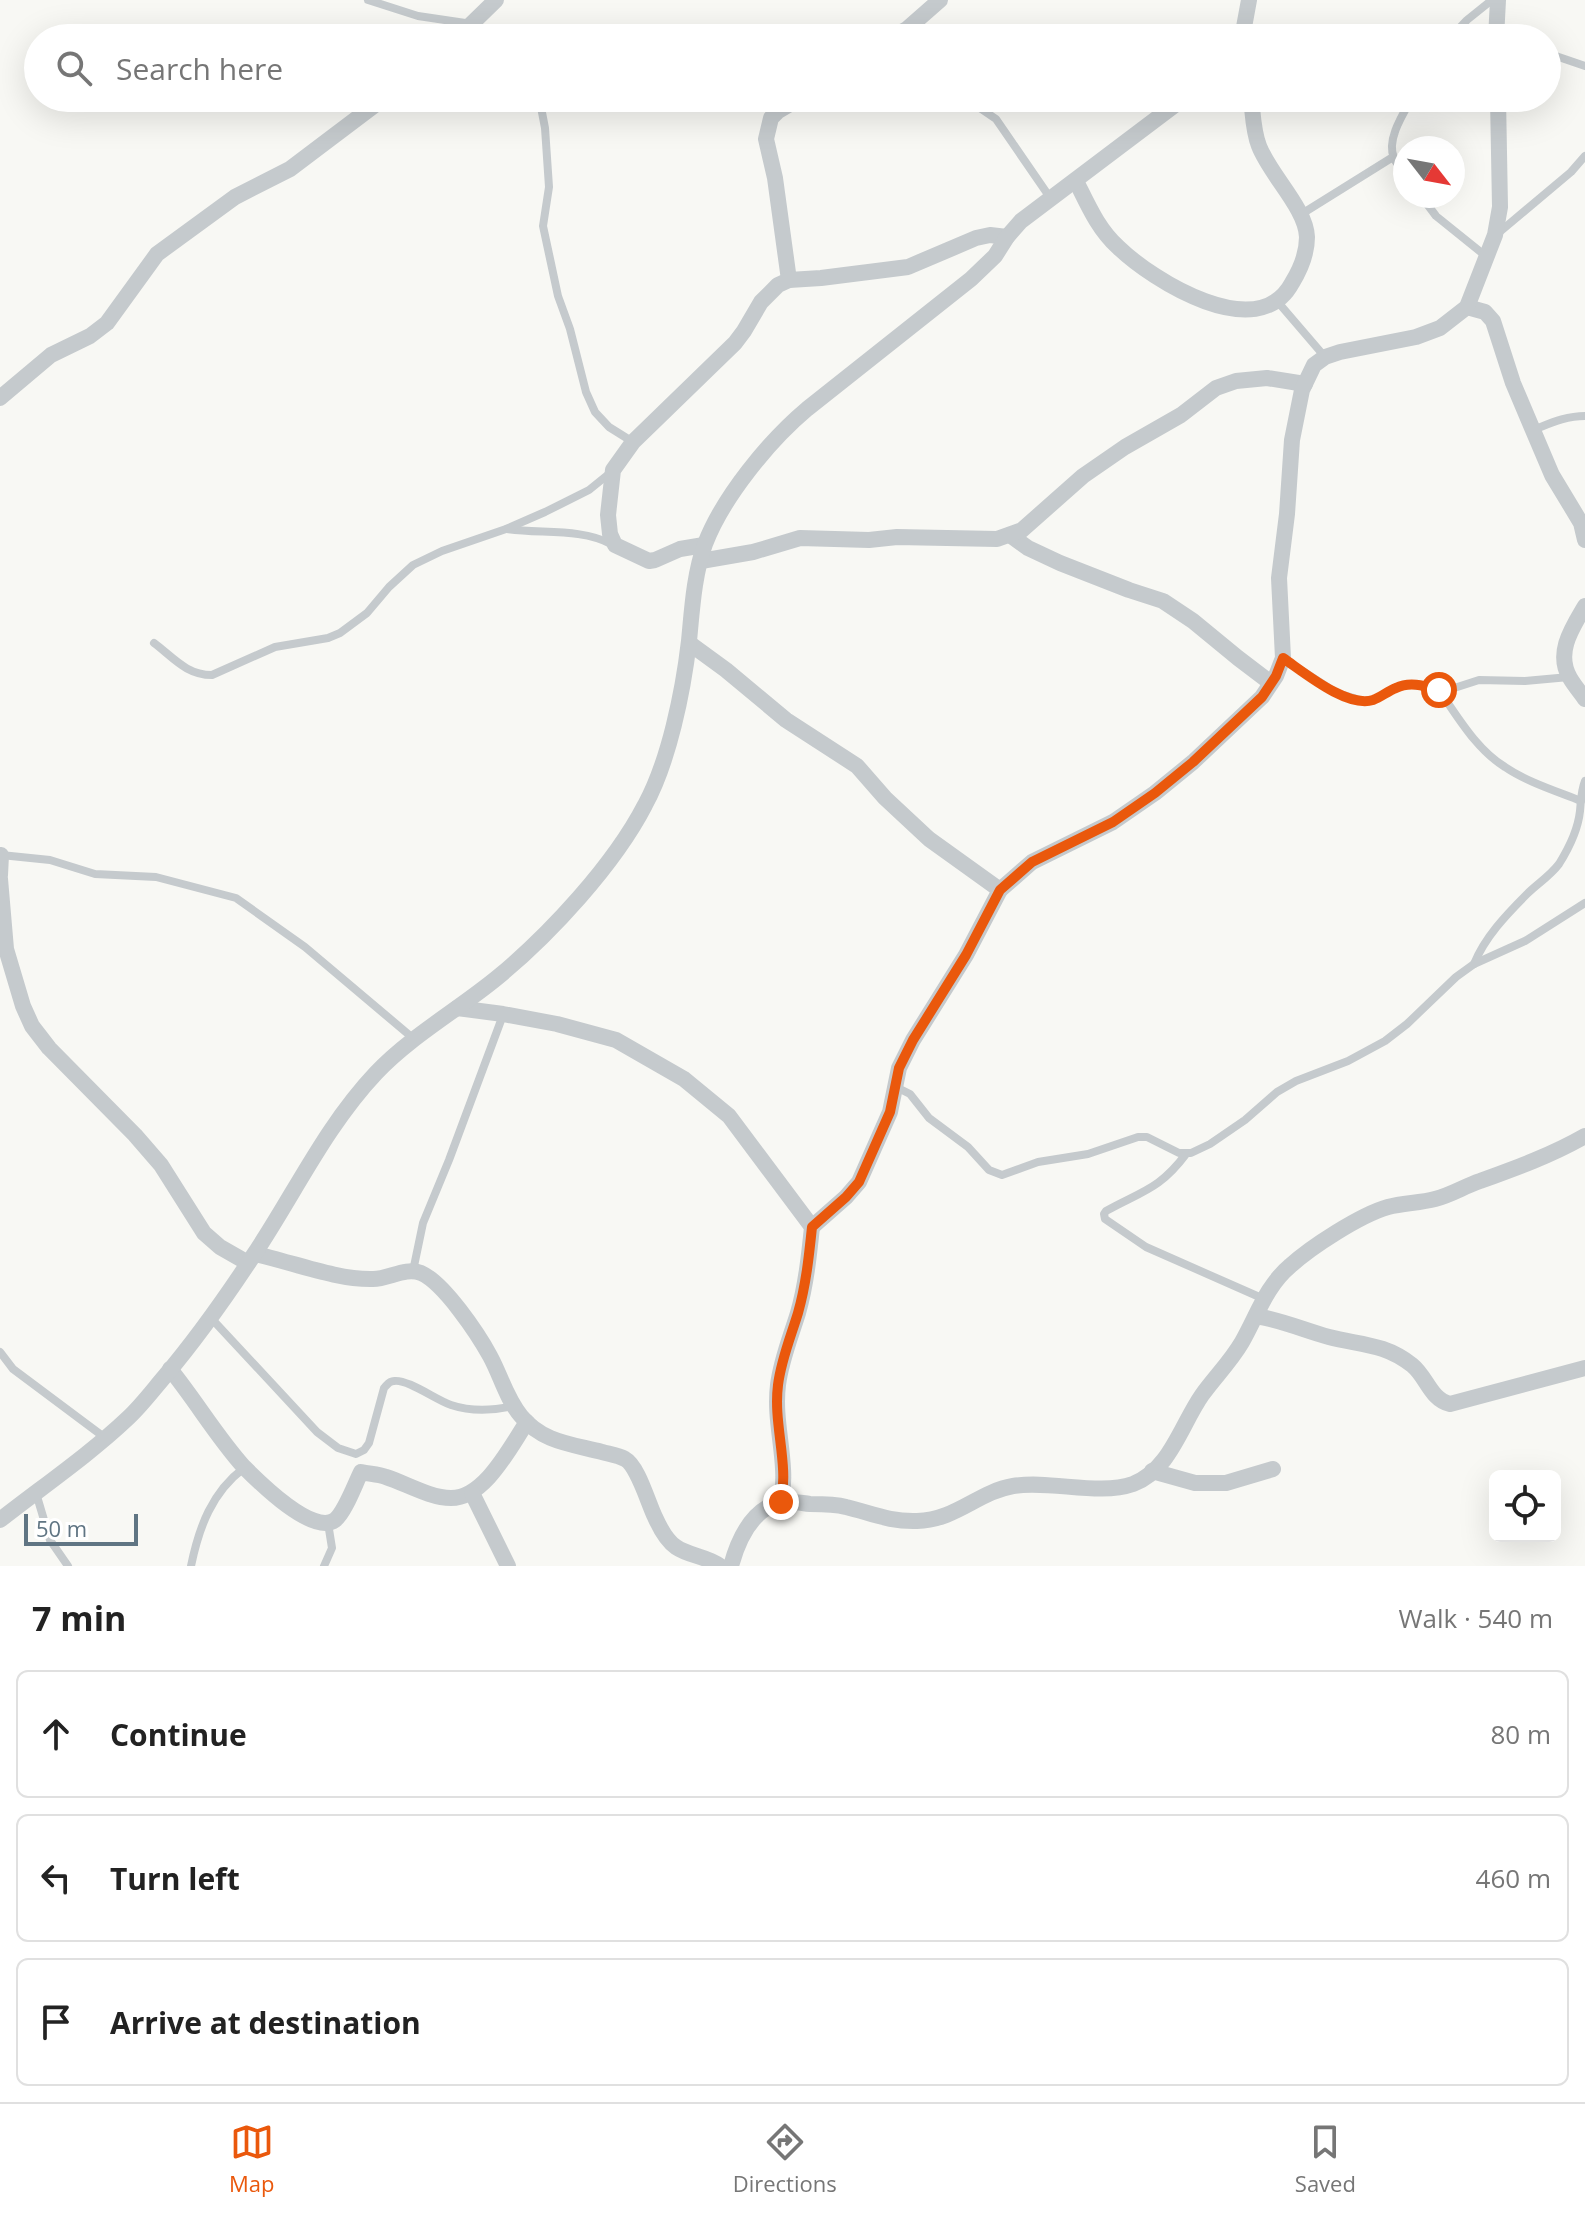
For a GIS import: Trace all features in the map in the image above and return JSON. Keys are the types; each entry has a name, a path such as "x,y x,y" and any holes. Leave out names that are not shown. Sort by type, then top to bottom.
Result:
{"street":[{"path":"472,24 496,0"},
{"path":"913,24 940,0"},
{"path":"1245,24 1249,0"},
{"path":"1495,0 1498,24"},
{"path":"0,398 51,355 90,336 107,323 157,254 235,197 290,169 365,112"},
{"path":"777,112 771,118 766,139 775,178 789,280"},
{"path":"0,1520 128,1418 210,1318 252,1258 338,1121 377,1072 414,1039 533,947 567,911 628,833 657,778 679,700 689,643 690,616 703,553 735,491 783,429 838,382 971,279 995,256 1021,221 1166,112"},
{"path":"1076,181 1099,226 1142,268 1206,301 1229,309 1262,308 1288,292 1305,253 1307,236 1304,221 1258,145 1253,112"},
{"path":"781,1502 784,1487 776,1411 778,1383 799,1309 812,1227 859,1182 890,1112 899,1068 966,955 1000,890 1032,862 1133,810 1203,753 1262,697 1271,683 1283,658 1279,578 1292,440 1305,384 1314,365 1325,357 1416,337 1440,328 1467,307 1495,235 1500,207 1498,112"},
{"path":"1007,237 990,235 976,238 908,267 789,280 769,292 735,343 633,442 613,470 608,515 615,545 649,561 680,549 703,553 753,552 800,538 997,539 1022,530 1102,462 1181,415 1216,388 1236,381 1267,378 1305,384"},
{"path":"1467,307 1490,315 1513,383 1552,475 1581,523 1585,540"},
{"path":"1010,535 1028,548 1071,568 1163,601 1271,683"},
{"path":"1585,606 1563,654 1563,664 1569,677 1585,699"},
{"path":"689,643 786,720 857,766 885,798 929,839 1000,890"},
{"path":"1,855 6,949 32,1026 49,1048 161,1165 204,1233 220,1247 252,1258 344,1277 375,1279 413,1271 428,1278 453,1303 491,1357 507,1395 527,1422 551,1440 625,1459 636,1469 656,1519 674,1546 720,1566"},
{"path":"457,1008 557,1024 616,1040 684,1079 729,1116 812,1227"},
{"path":"731,1566 741,1535 748,1526 758,1515 781,1502 842,1506 883,1519 916,1521 953,1514 1009,1487 1057,1485 1100,1489 1132,1484 1152,1471 1167,1455 1201,1397 1237,1350 1277,1279 1291,1265 1374,1212 1437,1199 1509,1172 1585,1136"},
{"path":"1256,1316 1336,1339 1381,1348 1411,1365 1437,1398 1450,1404 1585,1368"},
{"path":"170,1369 245,1467 293,1511 328,1523 337,1519 361,1472 384,1476 451,1498 472,1493 498,1466 527,1422"},
{"path":"1152,1471 1195,1483 1226,1483 1273,1469"},
{"path":"472,1493 508,1566"}],"lane":[{"path":"368,0 418,16 472,24"},
{"path":"1463,24 1495,0"},
{"path":"1561,58 1585,66"},
{"path":"542,112 549,187 543,226 558,296 586,392 595,412 609,427 633,442"},
{"path":"986,112 996,119 1051,199"},
{"path":"1394,136 1406,112"},
{"path":"1495,235 1571,172 1585,156"},
{"path":"1300,215 1393,157"},
{"path":"1430,208 1487,257"},
{"path":"1277,301 1325,357"},
{"path":"1533,430 1567,417 1585,416"},
{"path":"154,643 189,671 203,675 220,673 275,647 328,638 367,613 413,565 442,551 506,529 589,490 613,470"},
{"path":"506,529 588,535 615,545"},
{"path":"1283,658 1337,693 1357,700 1373,700 1407,684 1448,690 1479,680 1525,681 1569,677"},
{"path":"1439,690 1473,737 1505,768 1582,810"},
{"path":"1474,964 1494,930 1556,867 1574,837 1582,810 1585,781"},
{"path":"1,855 50,860 95,874 156,877 236,898 305,947 414,1039"},
{"path":"896,1087 910,1094 929,1118 968,1147 989,1170 1002,1175 1038,1162 1088,1154 1138,1137 1147,1137 1179,1153 1198,1151 1227,1133 1277,1092 1385,1041 1474,964 1525,941 1585,903"},
{"path":"413,1271 423,1223 503,1014"},
{"path":"1186,1154 1170,1174 1151,1189 1106,1211 1105,1219 1146,1247 1264,1299"},
{"path":"210,1318 317,1432 338,1448 356,1454 369,1443 384,1388 389,1382 407,1383 452,1405 475,1411 514,1406"},
{"path":"0,1352 13,1369 104,1437"},
{"path":"356,1454 361,1472"},
{"path":"191,1566 212,1502 228,1480 245,1467"},
{"path":"36,1492 50,1540 68,1566"},
{"path":"324,1566 332,1548 328,1523"}],"route":[{"path":"781,1502 784,1487 776,1411 778,1383 799,1309 812,1227 859,1182 890,1112 899,1068 966,955 1000,890 1032,862 1133,810 1193,762 1262,697 1283,658 1337,693 1357,700 1373,700 1407,684 1439,690"}]}
